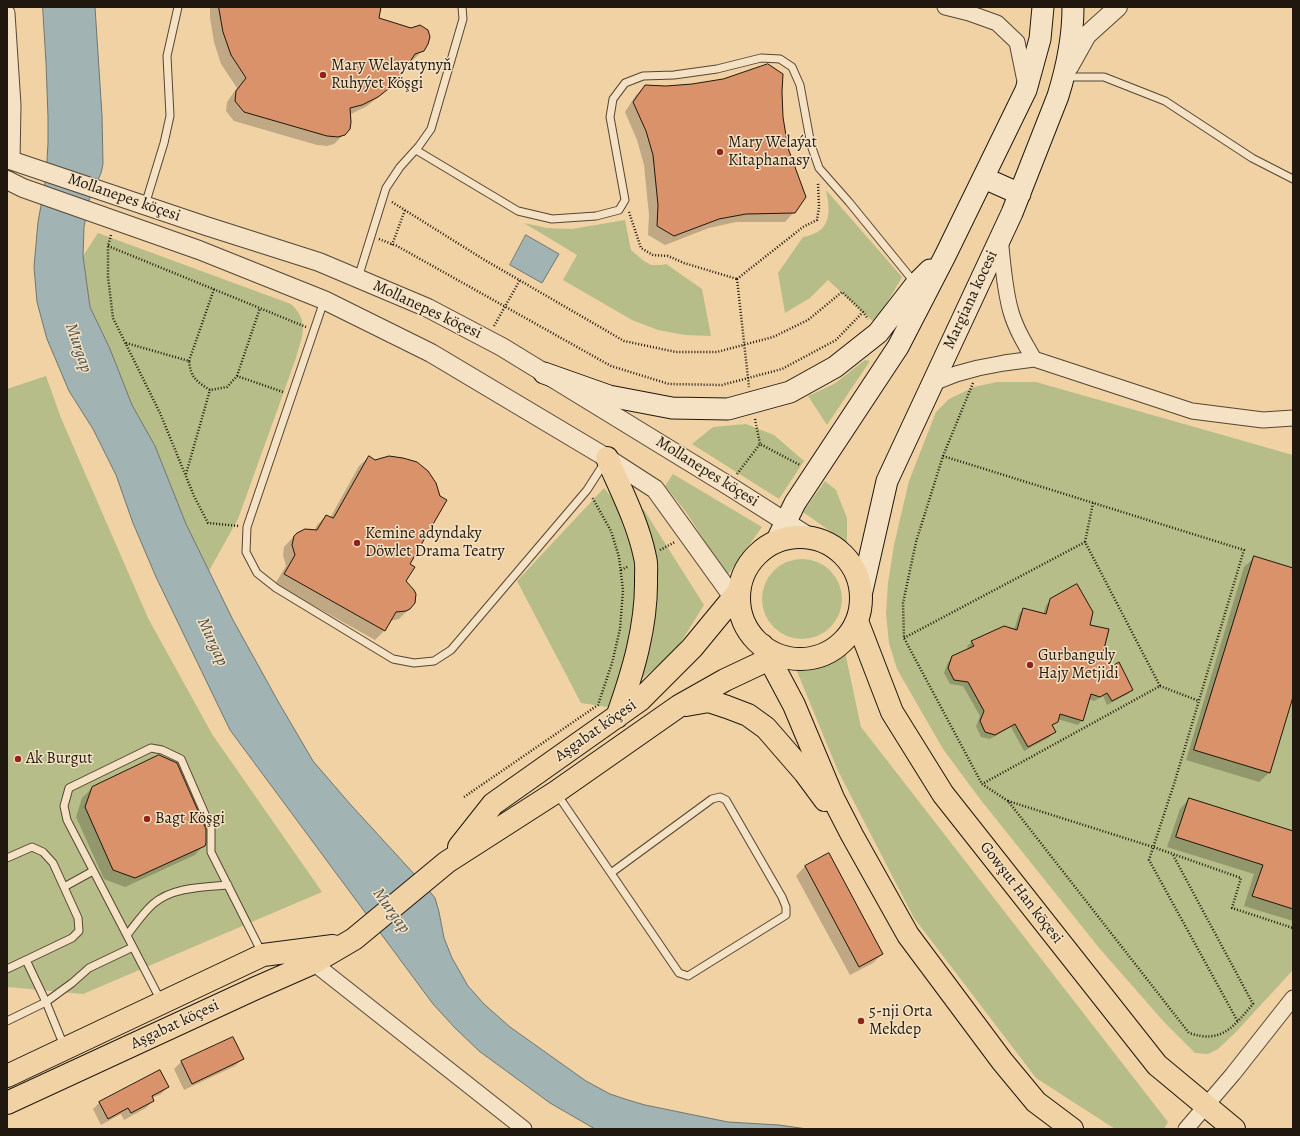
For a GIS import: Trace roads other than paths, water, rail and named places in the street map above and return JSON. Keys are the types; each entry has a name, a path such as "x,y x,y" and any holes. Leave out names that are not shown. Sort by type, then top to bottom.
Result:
{"main road":[{"path":"544,373 609,396 672,408 728,409 790,392 835,367 878,332 921,288 945,256 1026,90 1040,39 1043,7"},
{"name":"Margiana kocesi","path":"862,591 887,481 1020,194 1056,103 1064,77 1073,26 1073,7"},
{"path":"984,178 1020,194"},
{"path":"776,542 795,503 898,347 921,288"},
{"path":"607,458 640,536 646,559 646,590 642,636 617,717"},
{"path":"770,653 797,659 816,657 833,650 847,637 857,621 861,606 862,591 856,572 845,556 830,544 811,538 793,537 776,542 762,550 751,562 743,576 737,599 745,623 752,635 770,653 794,704 833,798 908,935 1002,1062 1036,1102 1072,1129"},
{"name":"Aşgabat köçesi","path":"7,1104 256,988 305,957 348,942 430,878 447,862 494,804 640,700 687,653 737,599"},
{"name":"Gowşut Han köçesi","path":"857,621 892,712 943,794 1157,1065 1234,1129"},
{"name":"Aşgabat köçesi","path":"447,862 556,792 679,706 770,653"},
{"path":"679,706 709,701 727,706 748,715 766,728 805,773 852,835"},
{"name":"Aşgabat köçesi","path":"7,1076 263,956 305,957"}],"street":[{"path":"945,7 969,13 997,23 1016,42 1026,90"},
{"path":"1064,77 1087,35 1118,7"},
{"path":"7,13 13,105 10,160"},
{"name":"Mollanepes köçesi","path":"10,160 121,198 319,262 428,308 502,347 787,521 811,538"},
{"name":"Mollanepes köçesi","path":"7,180 23,188 199,250 324,300 431,353 607,458 655,489 737,599"},
{"path":"199,250 206,226"},
{"path":"1000,238 1005,281 1011,312 1023,341 1034,359"},
{"path":"933,383 956,374 978,368 1034,359 1192,411 1263,420 1293,418"},
{"path":"305,957 524,1129"},
{"path":"1186,1129 1233,1074 1293,998"}],"lane":[{"path":"145,205 164,143 170,116 167,56 178,7"},
{"path":"358,278 386,188 400,167 416,150 431,129 463,19 462,7"},
{"path":"416,150 518,211 552,219 596,216 619,210 624,200 610,117 613,98 625,83 643,76 682,74 717,69 761,58 780,59 792,67 800,85 811,145 819,168 921,288"},
{"path":"1064,77 1104,78 1165,101 1252,158 1293,179"},
{"path":"324,300 247,527 246,552 257,572 276,588 393,659 414,663 434,661 451,650 587,490 607,458"},
{"path":"162,1003 67,820 64,806 69,788 151,748 162,750 181,759 211,828 211,852 263,956"},
{"path":"556,792 611,873 680,973 688,976 786,915 786,907 782,897 726,800 720,797 712,799 611,873"},
{"path":"7,858 32,848 43,852 53,863 64,887 78,918 79,931 72,938 7,969"},
{"path":"64,887 94,871"},
{"path":"127,935 154,904 176,891 228,885"},
{"path":"7,1021 46,1002 72,983 89,968 133,947"},
{"path":"26,960 46,1002 64,1048"}],"water":[{"name":"Murgap","path":"43,7 95,7 102,116 103,164 101,173 89,200 84,227 83,256 90,307 110,349 132,405 155,446 186,524 233,620 313,761 435,898 444,938 452,958 468,986 484,1004 510,1027 586,1081 610,1094 645,1105 728,1122 779,1125 807,1129 595,1129 550,1103 479,1051 433,1004 230,730 156,577 133,523 116,475 93,429 69,391 47,339 37,302 34,267 38,222 46,178 48,143"},
{"path":"526,235 559,254 542,283 510,265"}],"place":[{"name":"Mary Welayatynyň Ruhyýet Köşgi","path":"323,75"},
{"name":"Mary Welaýat Kitaphanasy","path":"720,152"},
{"name":"Kemine adyndaky Döwlet Drama Teatry","path":"357,543"},
{"name":"Gurbanguly Hajy Metjidi","path":"1030,665"},
{"name":"Ak Burgut","path":"18,759"},
{"name":"Bagt Köşgi","path":"147,819"},
{"name":"5-nji Orta Mekdep","path":"861,1021"}]}
